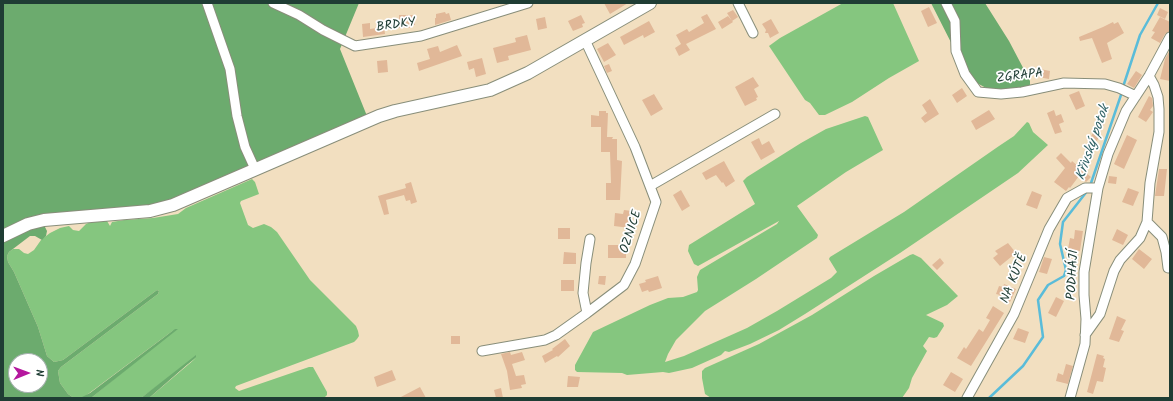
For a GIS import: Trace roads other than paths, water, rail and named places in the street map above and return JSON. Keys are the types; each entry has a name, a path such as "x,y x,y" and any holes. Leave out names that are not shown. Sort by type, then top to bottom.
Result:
{"street":[{"path":"207,3 230,69 237,116 245,147 255,169"},
{"name":"BRDKY","path":"273,3 299,15 323,30 355,46 421,36 528,3"},
{"path":"3,236 28,224 44,220 150,211 173,205 379,116 395,111 490,90 528,73 648,3"},
{"path":"738,3 753,33"},
{"name":"ZGRAPA","path":"946,3 955,21 956,51 965,74 978,92 1001,94 1022,92 1064,83 1105,84 1122,89 1136,96"},
{"name":"PODHÁJÍ","path":"1070,398 1085,344 1084,272 1092,188 1126,111 1149,76 1170,36"},
{"name":"OZNICE","path":"482,352 545,340 556,335 588,314 624,285 635,264 656,202 636,147 585,40"},
{"path":"1085,335 1100,314 1114,271 1120,260 1140,238 1147,222 1150,183 1159,132 1158,97 1149,76"},
{"path":"650,186 775,114"},
{"name":"NA KÚTĚ","path":"967,398 1014,314 1049,229 1068,198 1092,188"},
{"path":"1147,222 1162,237 1168,268"},
{"path":"588,314 583,293 590,239"}],"waterway":[{"name":"Křivský potok","path":"1123,87 1140,35 1158,3"},
{"name":"Křivský potok","path":"1090,186 1122,92"},
{"name":"Křivský potok","path":"989,398 1023,366 1043,337 1038,300 1048,285 1064,276 1066,270 1060,244 1063,222 1088,190"}]}
